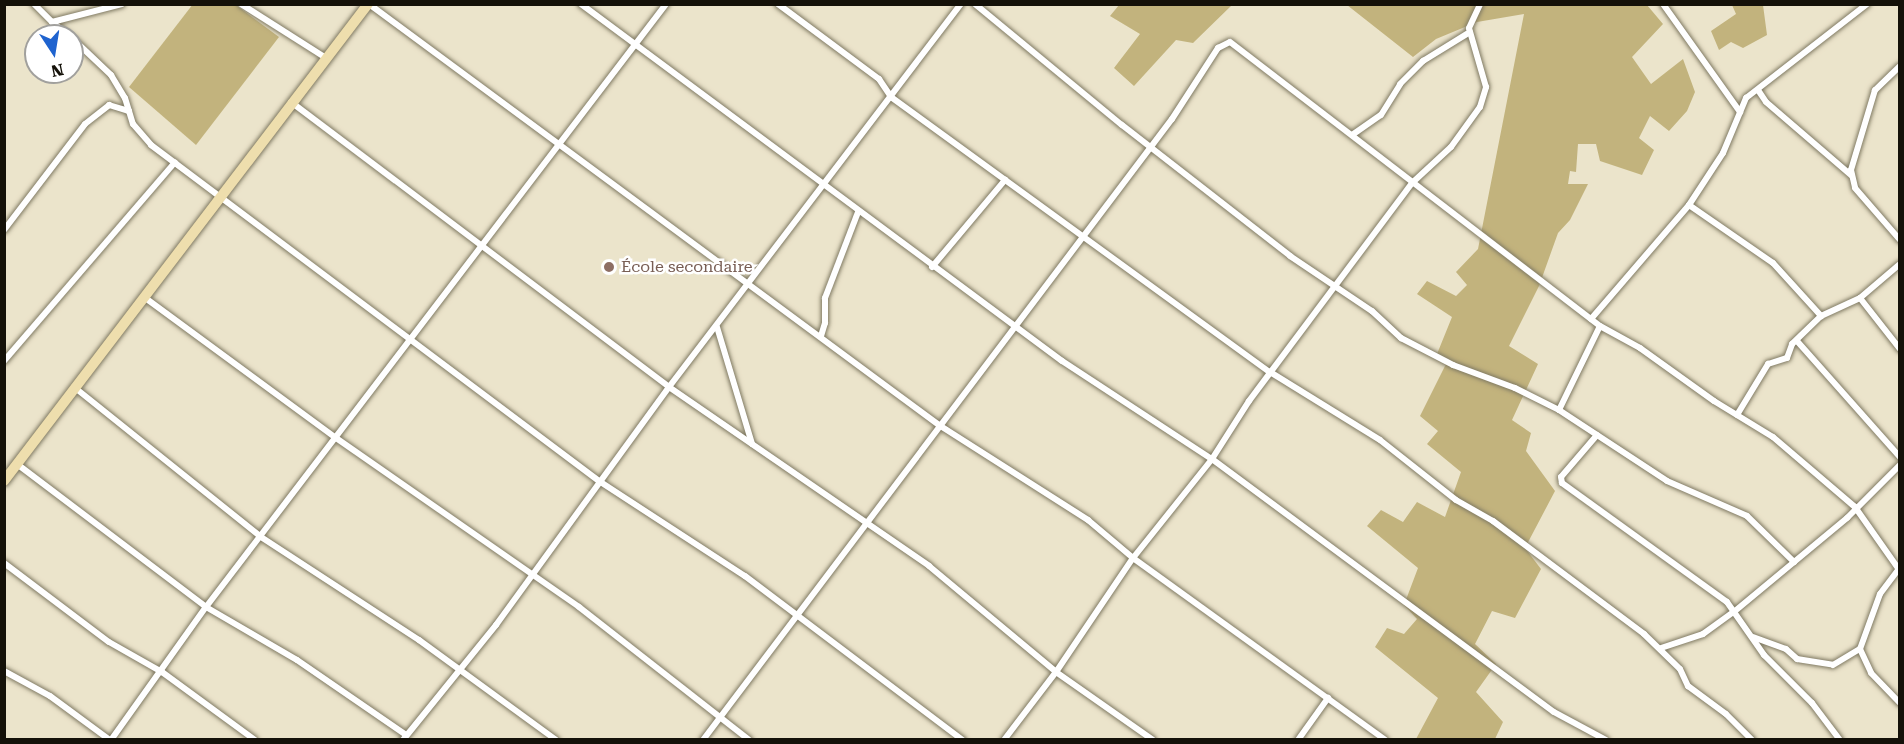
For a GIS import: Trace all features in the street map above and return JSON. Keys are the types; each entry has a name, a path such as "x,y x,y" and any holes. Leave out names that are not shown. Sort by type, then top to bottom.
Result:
{"main road":[{"path":"4,481 291,102 369,4"}],"street":[{"path":"34,4 55,24"},
{"path":"52,22 122,4"},
{"path":"241,4 326,58"},
{"path":"369,4 939,425 1038,486 1133,558 1385,740"},
{"path":"581,4 932,267 1133,411 1212,459 1343,559 1413,604 1530,695 1606,740"},
{"path":"4,671 50,696 110,740 162,672 206,607 666,4"},
{"path":"778,4 879,79 891,97 1083,234 1270,372 1380,440 1661,648 1674,662 1688,686 1752,740"},
{"path":"17,464 206,607 297,660 405,737 459,669 669,387 961,4"},
{"path":"975,4 1150,145 1335,287 1372,311 1401,338 1453,365 1515,388 1559,410 1667,481 1747,516 1794,562"},
{"path":"1004,740 1056,672 1133,558 1212,459 1270,372 1412,183 1454,144 1484,99 1486,87 1470,32 1480,4"},
{"path":"1663,4 1740,112"},
{"path":"1591,319 1689,205 1723,153 1746,98 1867,4"},
{"path":"1352,135 1381,115 1400,84 1423,60 1470,32"},
{"path":"703,740 1182,104 1218,48 1230,42 1412,183 1437,198 1472,230 1600,326 1640,348 1773,437 1855,507 1899,570 1880,594 1860,649 1833,665 1797,659 1786,649 1753,637"},
{"path":"84,49 111,75 141,136 219,198 599,481 745,576 963,740"},
{"path":"1851,176 1875,90 1899,66"},
{"path":"1758,90 1766,102 1851,176 1855,188 1899,240"},
{"path":"291,102 484,245 669,387 929,566 1056,672 1153,740"},
{"path":"4,230 85,124 109,105 130,111"},
{"path":"4,361 175,162"},
{"path":"932,267 1005,180"},
{"path":"1689,205 1773,263 1821,316"},
{"path":"821,336 825,323 825,298 858,212"},
{"path":"1737,415 1768,364 1789,357 1797,341 1821,316 1860,298 1899,264"},
{"path":"144,297 336,438 627,642 749,740"},
{"path":"1860,298 1899,349"},
{"path":"1559,410 1600,326"},
{"path":"717,327 752,445"},
{"path":"1797,341 1899,457"},
{"path":"74,387 261,537 459,669 556,740"},
{"path":"1597,435 1561,477 1562,483 1716,592 1735,611 1772,665 1812,703 1840,740"},
{"path":"1661,648 1677,646 1703,634 1735,611 1848,518 1855,507 1899,465"},
{"path":"4,563 109,642 162,672 255,740"},
{"path":"1674,662 1677,646"},
{"path":"1860,649 1871,673 1899,703"},
{"path":"1298,740 1328,698"}],"shaded area":[{"path":"193,4 236,5 279,37 196,145 129,87"},
{"path":"1119,5 1232,5 1193,43 1176,40 1134,86 1114,68 1140,34 1110,16"},
{"path":"1347,5 1647,5 1663,24 1632,57 1651,84 1683,59 1695,92 1687,111 1669,131 1650,116 1639,138 1654,150 1642,175 1600,161 1596,144 1578,144 1576,172 1570,171 1568,184 1588,184 1570,220 1558,233 1539,286 1509,346 1538,364 1512,420 1531,433 1526,451 1555,491 1525,548 1541,569 1515,618 1492,611 1475,644 1496,664 1476,692 1503,722 1495,739 1416,739 1438,698 1375,647 1387,628 1404,634 1417,619 1404,605 1418,568 1367,526 1381,510 1403,522 1417,502 1445,517 1461,472 1427,444 1438,431 1420,416 1446,364 1437,354 1452,317 1417,294 1427,281 1456,296 1467,285 1456,272 1478,249 1524,14 1477,22 1436,39 1413,57"},
{"path":"1732,5 1763,5 1767,35 1743,48 1731,42 1719,50 1711,31 1736,14"}],"place":[{"name":"École secondaire","path":"609,267"}]}
